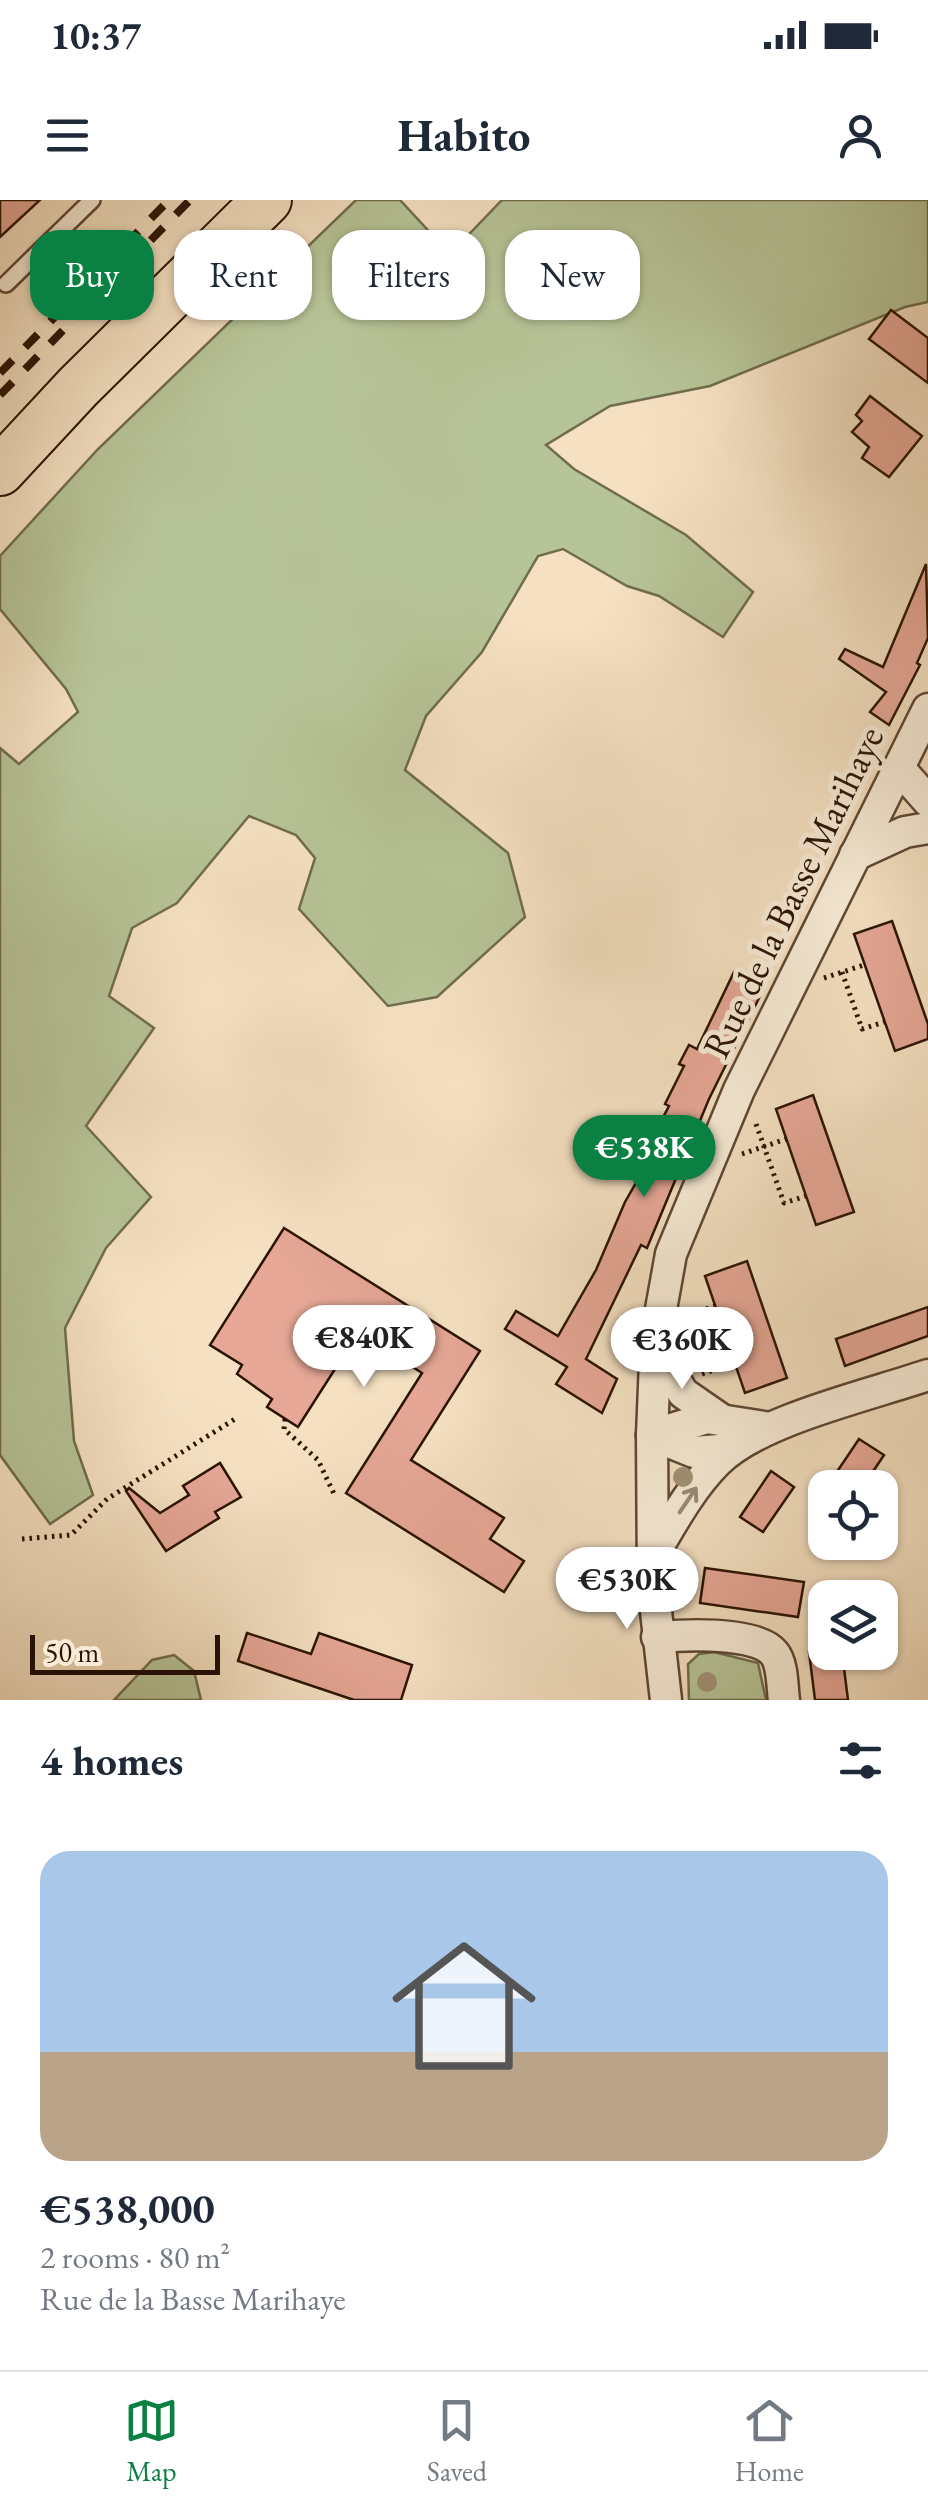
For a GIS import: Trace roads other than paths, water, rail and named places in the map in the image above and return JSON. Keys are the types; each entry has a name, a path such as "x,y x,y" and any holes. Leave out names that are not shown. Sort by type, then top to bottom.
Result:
{"main road":[{"path":"0,471 267,200"}],"street":[{"name":"Rue de la Basse Marihaye","path":"666,1700 652,1557 655,1346 661,1297 684,1216 739,1090 928,709"},
{"path":"898,768 928,777"},
{"path":"898,768 928,800"},
{"path":"854,855 905,832 928,828"},
{"path":"655,1346 683,1392 727,1435"},
{"path":"652,1435 694,1420 727,1435 773,1428 928,1375"},
{"path":"652,1557 727,1435"},
{"path":"658,1637 701,1635 766,1645 778,1660 784,1700"}],"lane":[{"path":"6,284 92,200"}],"railway":[{"path":"0,373 169,200"},
{"path":"0,395 190,200"}]}
